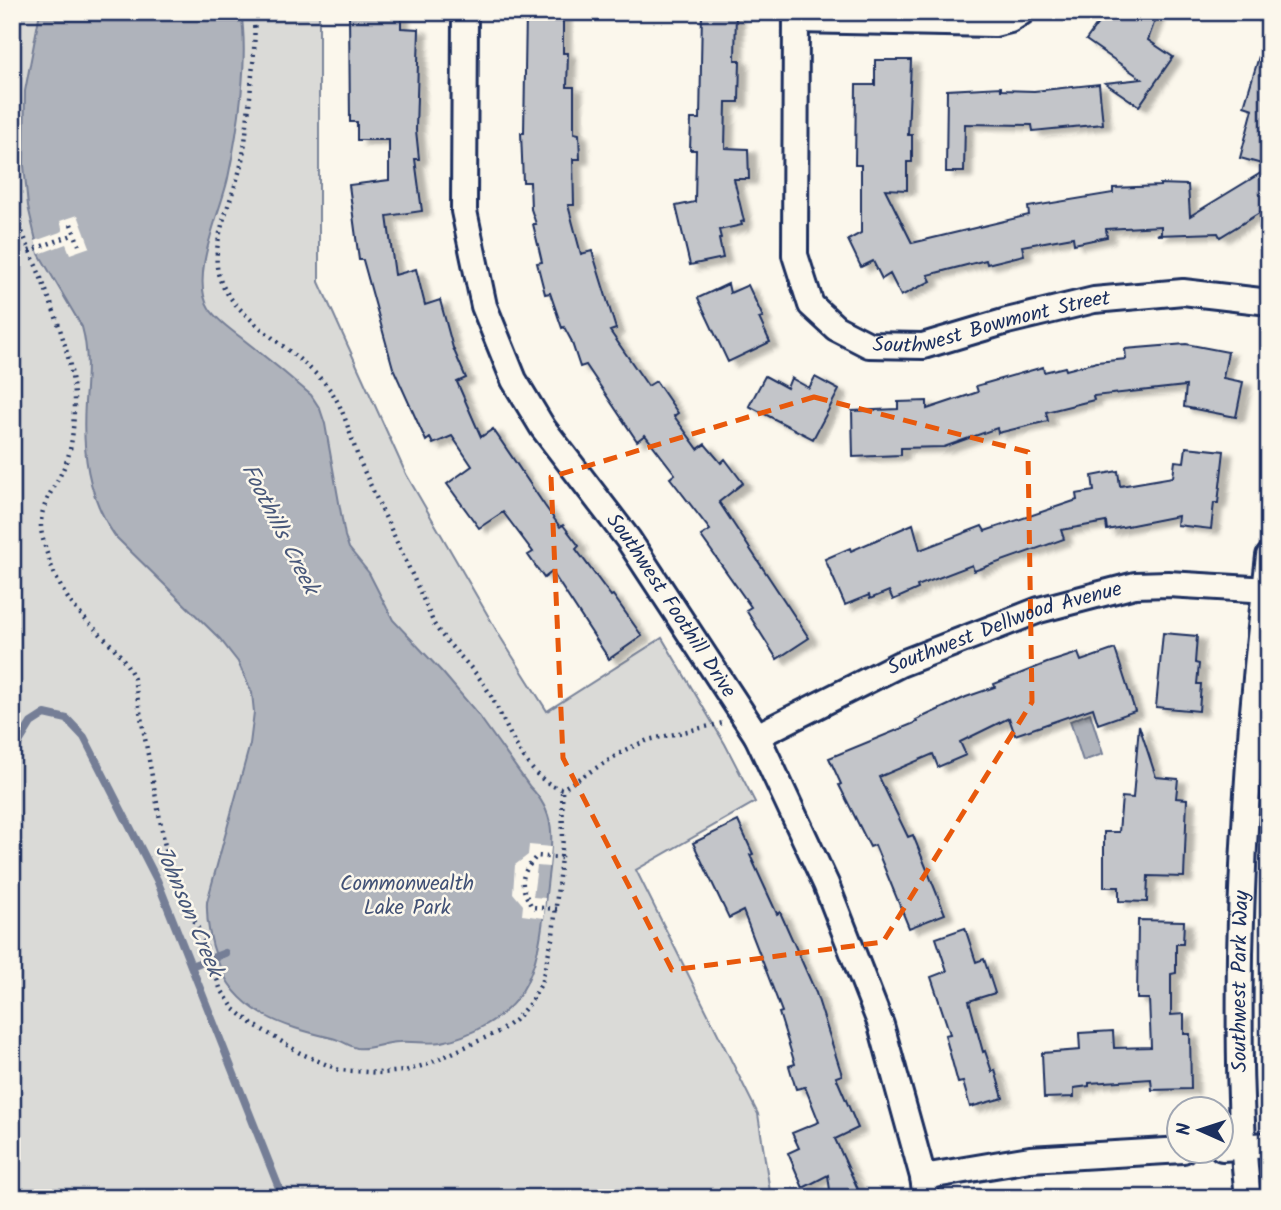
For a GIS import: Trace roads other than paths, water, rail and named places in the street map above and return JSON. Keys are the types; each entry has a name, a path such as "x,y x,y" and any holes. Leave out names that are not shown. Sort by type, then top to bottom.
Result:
{"street":[{"name":"Southwest Foothill Drive","path":"465,12 464,211 484,306 514,380 543,428 628,539 757,736 826,884 881,1025 924,1188"},
{"path":"796,16 994,24 1010,20 1022,12"},
{"name":"Southwest Bowmont Street","path":"796,16 795,255 811,305 836,328 869,345 923,346 1007,321 1094,300 1183,292 1269,302"},
{"name":"Southwest Park Way","path":"1248,1198 1239,1015 1241,882 1250,735 1269,556"},
{"name":"Southwest Dellwood Avenue","path":"757,736 900,664 1039,610 1135,586 1168,584 1267,590"},
{"path":"924,1188 1030,1159 1166,1151"}],"water":[{"path":"40,12 241,12 244,51 239,117 228,178 204,262 204,295 212,313 311,395 325,424 349,548 369,573 393,620 477,713 540,798 550,821 551,845 542,927 533,968 521,993 506,1010 486,1025 463,1036 436,1043 399,1042 357,1048 278,1022 262,1014 248,1005 236,992 217,959 209,931 207,902 250,744 254,712 252,693 238,662 220,639 115,536 92,489 84,438 87,364 82,327 39,254 28,206 24,165 25,91"},
{"path":"1090,713 1103,754 1083,761 1070,721"}],"waterway":[{"name":"Johnson Creek","path":"12,754 31,723 45,714 67,719 84,737 157,880 283,1198"},
{"name":"Foothills Creek","path":"191,966 225,953"}],"park label":[{"name":"Commonwealth Lake Park","path":"407,896"}]}
